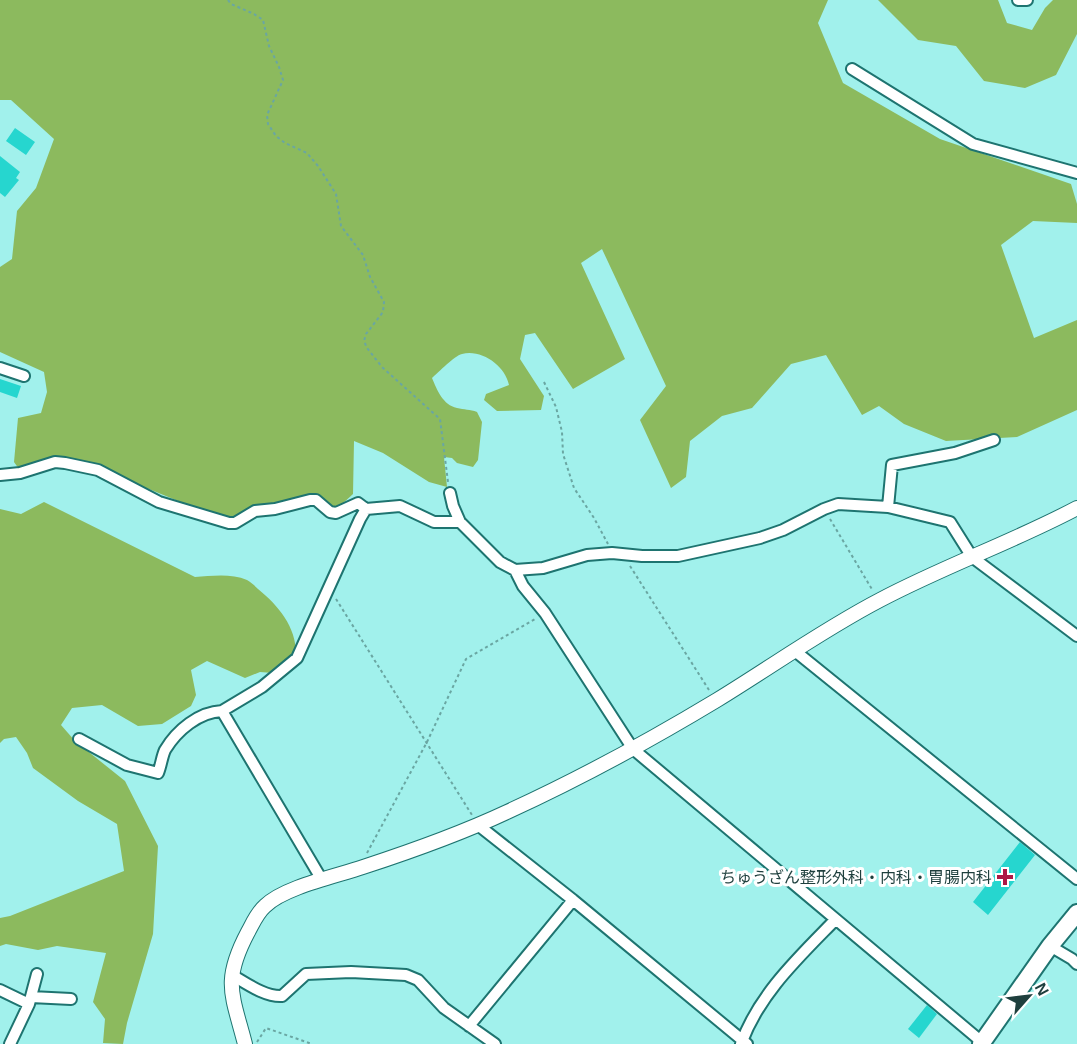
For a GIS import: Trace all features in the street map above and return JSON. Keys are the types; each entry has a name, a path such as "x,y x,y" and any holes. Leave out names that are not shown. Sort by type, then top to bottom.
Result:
{"main road":[{"path":"981,1043 1050,946 1077,913"}],"street":[{"path":"1018,0 1027,0"},
{"path":"852,69 973,144 1077,173"},
{"path":"0,368 24,376"},
{"path":"888,507 892,465 955,453 994,440"},
{"path":"0,476 20,473 55,462 65,463 98,470 159,502 229,523 235,523 255,511 275,509 310,500 316,500 330,512 336,513 358,503 366,509 400,506 434,522 460,522"},
{"path":"450,493 460,522 500,562 515,570 543,568 587,555 617,553 678,556 760,538 783,530 824,508 838,504 888,507 950,522 972,556 1077,636"},
{"path":"245,1044 232,998 232,975 236,958 258,914 275,898 478,825 543,795 633,749 716,701 878,600 1033,530 1077,507"},
{"path":"79,739 127,765 158,773 165,750 190,722 213,712 222,711 262,687 297,658 366,509"},
{"path":"515,570 633,749 981,1043"},
{"path":"795,651 1077,879"},
{"path":"222,711 322,880"},
{"path":"478,825 573,900 744,1043 752,1018 771,990 835,920"},
{"path":"469,1026 573,900"},
{"path":"1050,946 1077,964"},
{"path":"232,975 256,988 278,996 282,996 306,974 390,972 406,975 418,980 444,1008 495,1044"},
{"path":"10,1044 30,1000 37,974"},
{"path":"0,990 30,1000 71,999"}],"path":[{"path":"228,0 231,4 263,20 269,46 283,80 267,115 268,124 276,136 285,143 307,153 336,194 341,226 363,255 370,277 384,302 383,312 366,334 364,341 382,367 440,419 450,493"},
{"path":"544,382 556,407 562,432 563,454 574,488 716,701"},
{"path":"824,508 878,600"},
{"path":"329,589 478,825"},
{"path":"358,869 427,742 466,659 545,613"},
{"path":"256,1044 266,1028 312,1044"}],"green space":[{"path":"0,0 828,0 818,23 843,83 940,139 1071,184 1077,204 1077,223 1033,221 1001,245 1034,338 1077,320 1077,410 1017,437 946,441 904,424 879,406 862,415 826,355 791,364 752,408 722,416 690,441 686,477 671,488 640,420 666,386 602,249 581,263 625,359 573,389 535,333 525,335 520,359 544,396 541,410 497,411 484,400 486,394 509,385 503,371 491,360 477,354 462,354 455,358 432,378 434,383 448,404 477,412 482,422 478,460 473,467 444,457 447,487 429,482 383,453 354,441 353,494 340,505 333,506 314,496 228,519 205,512 78,460 53,458 19,469 14,462 18,418 41,413 47,392 44,372 0,352 0,267 12,259 17,211 36,188 54,139 11,100 0,100"},
{"path":"878,0 998,0 1007,23 1032,30 1045,8 1053,0 1077,0 1077,34 1056,75 1025,88 984,81 956,46 918,40"},
{"path":"44,502 195,577 228,576 248,581 280,610 290,627 296,646 296,656 273,673 260,672 245,678 207,661 191,670 196,695 191,706 162,724 138,726 102,705 72,708 61,725 75,741 125,781 158,846 153,934 123,1044 103,1043 105,1019 93,1002 106,953 57,946 38,950 6,944 0,946 0,918 124,871 117,824 78,801 33,768 27,753 16,737 4,739 0,743 0,509 21,514"}],"building":[{"path":"15,128 35,142 26,155 6,141"},
{"path":"0,156 20,172 16,178 19,180 5,197 0,193"},
{"path":"0,379 21,386 17,398 0,392"},
{"name":"ちゅうざん整形外科・内科・胃腸内科","path":"1020,842 1035,855 988,915 973,902"},
{"path":"927,1005 937,1014 919,1038 908,1029"}],"place":[{"name":"ちゅうざん整形外科・内科・胃腸内科","path":"1005,877"}]}
